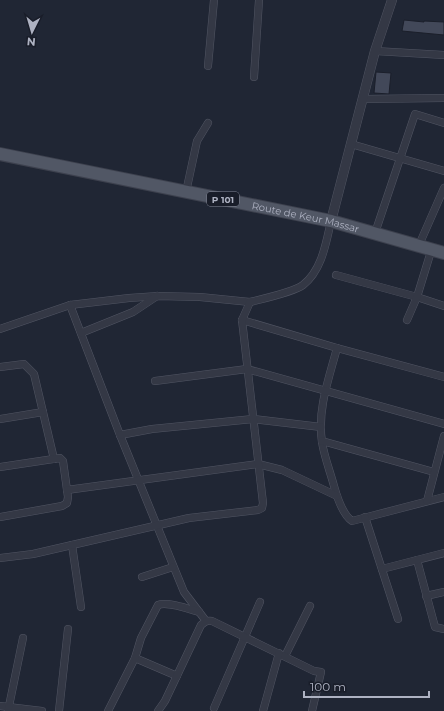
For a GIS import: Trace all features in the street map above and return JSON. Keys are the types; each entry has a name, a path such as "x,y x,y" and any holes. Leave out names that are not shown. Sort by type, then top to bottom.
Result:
{"main road":[{"name":"Route de Keur Massar","path":"0,154 331,221 444,252"}],"street":[{"path":"208,66 214,0"},
{"path":"254,77 259,0"},
{"path":"0,329 70,305 158,296 200,297 250,302 277,295 302,285 317,268 325,246 375,51 393,0"},
{"path":"375,51 444,55"},
{"path":"363,99 444,98"},
{"path":"375,233 415,114 444,122"},
{"path":"186,192 196,141 208,123"},
{"path":"351,144 444,171"},
{"path":"419,245 444,188"},
{"path":"407,320 417,297 432,248"},
{"path":"336,275 417,297 444,306"},
{"path":"81,333 133,312 158,296"},
{"path":"0,558 33,554 189,518 258,510 262,508 242,320 250,302"},
{"path":"70,305 173,567 184,592 206,621"},
{"path":"242,320 444,377"},
{"path":"337,348 325,392 321,416 321,427 322,441 337,496 347,517 352,520 444,497"},
{"path":"0,367 24,364 29,367 34,374 54,459"},
{"path":"155,382 247,369 444,424"},
{"path":"0,418 43,412"},
{"path":"120,435 253,419 321,427"},
{"path":"427,501 444,436"},
{"path":"322,441 434,472"},
{"path":"0,467 60,458 63,462 68,497 67,503 62,506 0,517"},
{"path":"67,490 258,464 282,470 337,496"},
{"path":"365,517 398,619"},
{"path":"72,545 81,608"},
{"path":"382,569 444,553"},
{"path":"416,560 435,627 444,629"},
{"path":"142,577 173,567"},
{"path":"426,596 444,592"},
{"path":"214,708 260,602"},
{"path":"108,711 135,658 142,638 158,605 160,603 167,604 199,612"},
{"path":"263,711 282,655 310,606"},
{"path":"158,711 165,701 201,625 206,621 212,621 314,671 321,672 312,711"},
{"path":"59,711 68,629"},
{"path":"9,709 23,638"},
{"path":"135,658 177,676"},
{"path":"0,706 9,709 42,711"}],"building":[{"path":"404,20 444,22 444,35 402,31"},
{"path":"376,72 391,73 389,94 374,93"}]}
